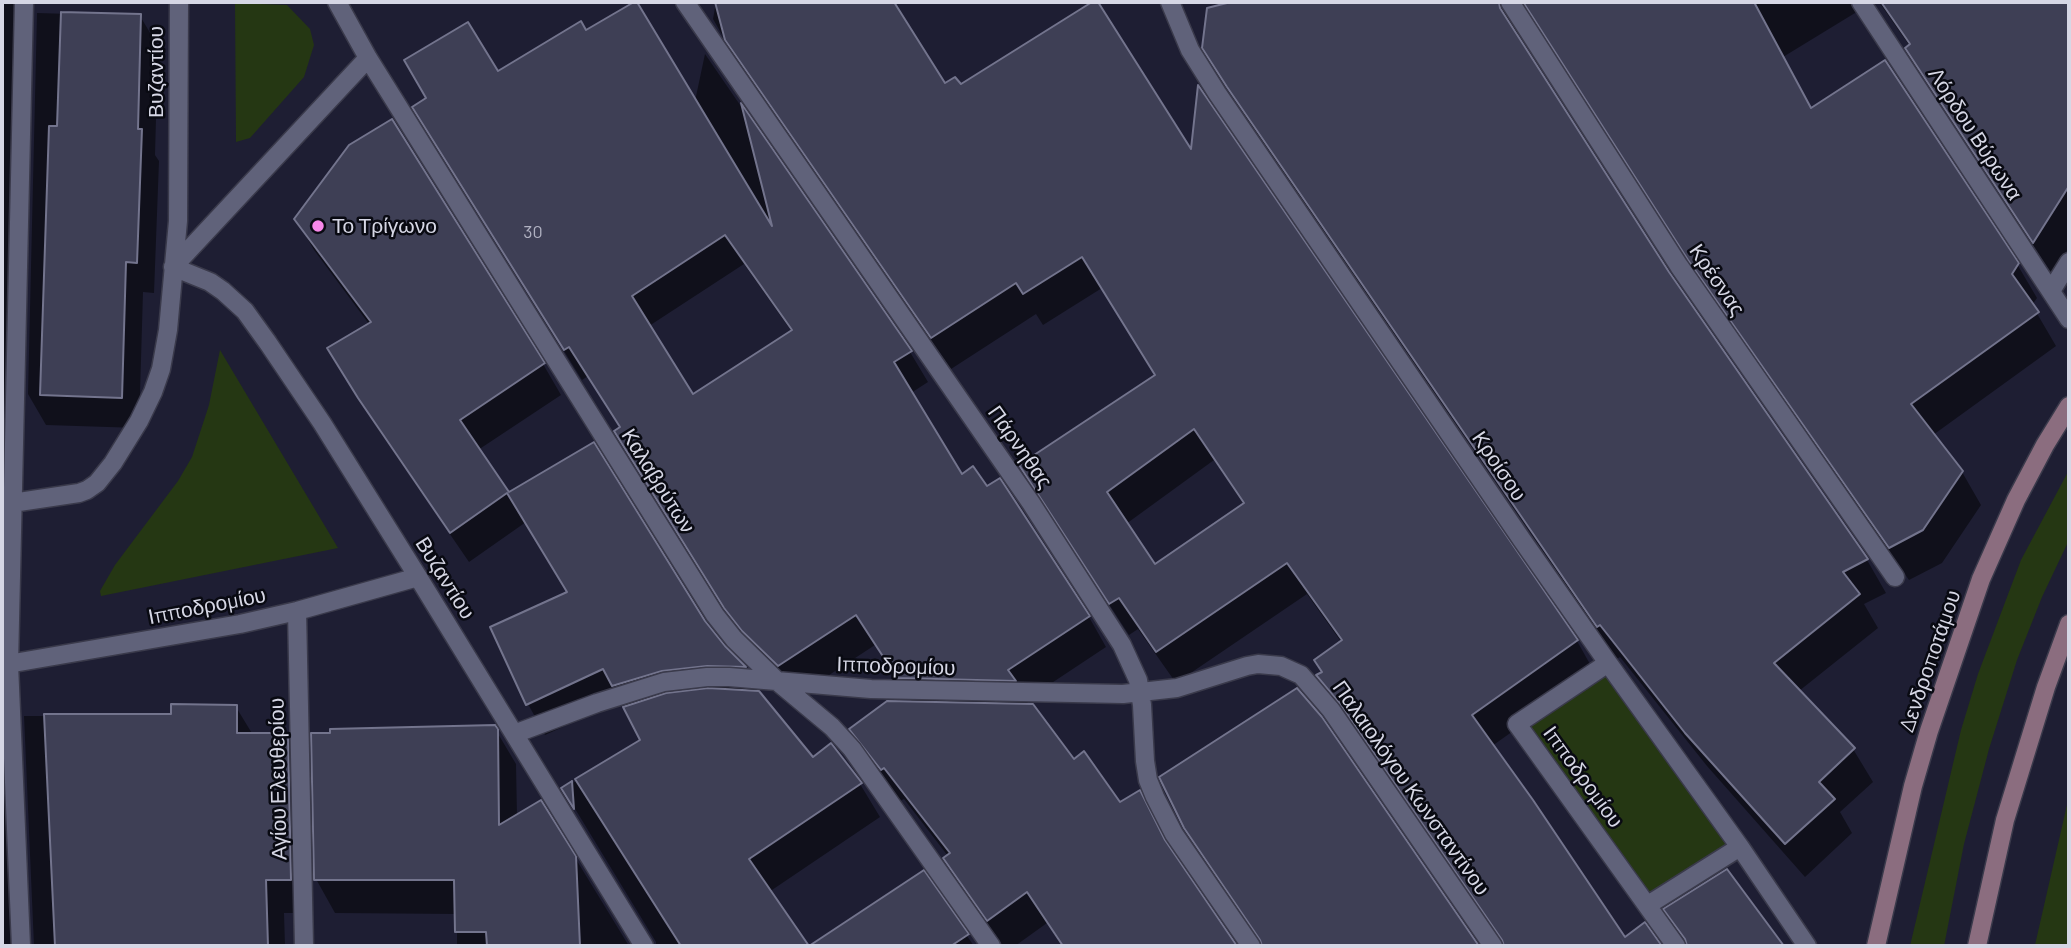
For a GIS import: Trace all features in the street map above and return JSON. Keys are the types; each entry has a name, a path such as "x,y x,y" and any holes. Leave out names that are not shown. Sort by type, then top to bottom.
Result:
{"main road":[{"name":"Δενδροποτάμου","path":"1876,946 1916,775 1981,579 2033,466 2069,406"},
{"path":"1977,946 2005,820 2046,687 2069,624"}],"street":[{"path":"21,946 5,664 12,503 23,2"},
{"name":"Βυζαντίου","path":"12,503 87,490 97,482 113,463 139,421 161,369 168,330 178,221 179,2"},
{"name":"Καλαβρύτων","path":"337,2 368,58 715,615 734,639 778,682 822,718 852,749 991,946"},
{"name":"Πάρνηθας","path":"685,2 1031,503 1122,645 1134,670 1140,693 1146,770 1163,816 1251,946"},
{"name":"Κροίσου","path":"1170,2 1190,50 1217,93 1608,663 1740,847 1807,946"},
{"name":"Κρέσνας","path":"1510,2 1679,265 1895,577"},
{"name":"Λόρδου Βύρωνα","path":"1861,2 2069,318"},
{"path":"173,267 368,58"},
{"path":"2050,291 2069,262"},
{"name":"Βυζαντίου","path":"173,267 210,282 245,311 322,423 644,946"},
{"name":"Ιπποδρομίου","path":"5,664 240,624 418,577"},
{"name":"Αγίου Ελευθερίου","path":"297,611 304,946"},
{"name":"Ιπποδρομίου","path":"1608,663 1517,724 1676,946"},
{"name":"Ιπποδρομίου","path":"514,734 597,703 677,679 729,677 871,689 1064,694 1140,693 1190,684 1247,666 1281,666"},
{"name":"Παλαιολόγου Κωνσταντίνου","path":"1281,666 1301,675 1331,710 1493,946"},
{"path":"1648,905 1740,847"}],"green space":[{"path":"235,3 287,5 310,29 314,45 304,77 250,138 236,142"},
{"path":"220,350 338,548 101,596 100,591 115,565 178,481 192,457 209,405"},
{"path":"2069,470 2069,540 2042,597 2017,660 1989,749 1964,844 1944,946 1910,946 1961,730 1978,674 2021,560"},
{"path":"1608,663 1740,847 1648,905 1517,724"},
{"path":"2069,796 2069,946 2035,946 2035,945"}],"building":[{"path":"637,2 772,226 741,103 912,351 894,362 962,474 973,466 987,486 1000,478 1090,616 1008,670 1016,681 897,678 856,615 778,666 742,631 724,608 614,431 620,427 569,347 564,350 412,107 426,98 404,60 468,22 498,71 581,21 586,30","holes":["725,235 792,330 693,394 632,296"]},
{"path":"715,2 894,2 945,83 955,77 961,84 1092,2 1098,2 1191,149 1198,85 1578,640 1472,715 1625,937 1645,922 1662,946 1504,946 1340,704 1316,675 1322,672 1314,660 1342,640 1287,563 1156,652 1119,598 1109,604 1019,465 1155,375 1082,257 1023,294 1016,283 931,338 725,40","holes":["1194,429 1244,503 1155,564 1107,492"]},
{"path":"1231,2 1499,2 1500,8 1669,272 1868,559 1843,572 1860,594 1774,663 1855,748 1819,782 1835,799 1785,844 1685,733 1600,625 1597,627 1227,87 1202,48 1207,8"},
{"path":"1523,2 1754,2 1811,108 1885,60 2019,263 2012,274 2039,312 1911,404 1963,471 1923,530 1889,548 1688,260"},
{"path":"1881,2 2069,2 2069,186 2033,243 1905,48 1910,44"},
{"path":"61,12 141,14 138,129 142,129 137,263 126,262 122,398 40,395 49,126 57,126"},
{"path":"392,119 545,363 460,420 509,492 594,442 705,621 746,667 707,666 662,671 612,686 603,669 526,705 490,627 567,592 507,493 450,533 327,348 371,322 294,219 349,145"},
{"path":"708,688 759,691 813,757 831,743 862,783 749,859 809,946 681,946 575,779 640,740 623,707 666,693"},
{"path":"1297,688 1322,717 1479,946 1262,946 1184,828 1159,777"},
{"path":"887,701 1033,704 1074,759 1084,751 1120,802 1140,790 1165,840 1237,946 1063,946 1027,892 987,921 943,858 950,853 884,768 881,770 849,729"},
{"path":"171,704 237,705 237,733 288,733 291,880 266,880 268,946 55,946 44,714 171,714"},
{"path":"495,725 498,729 499,825 541,800 576,856 580,946 487,946 486,932 455,932 454,880 314,880 311,733 330,733 330,729"},
{"path":"572,781 574,809 561,788"},
{"path":"1727,869 1784,946 1687,946 1685,939 1663,909"},
{"path":"924,870 969,934 951,946 809,946"}],"place":[{"name":"Το Τρίγωνο","path":"318,226"}]}
